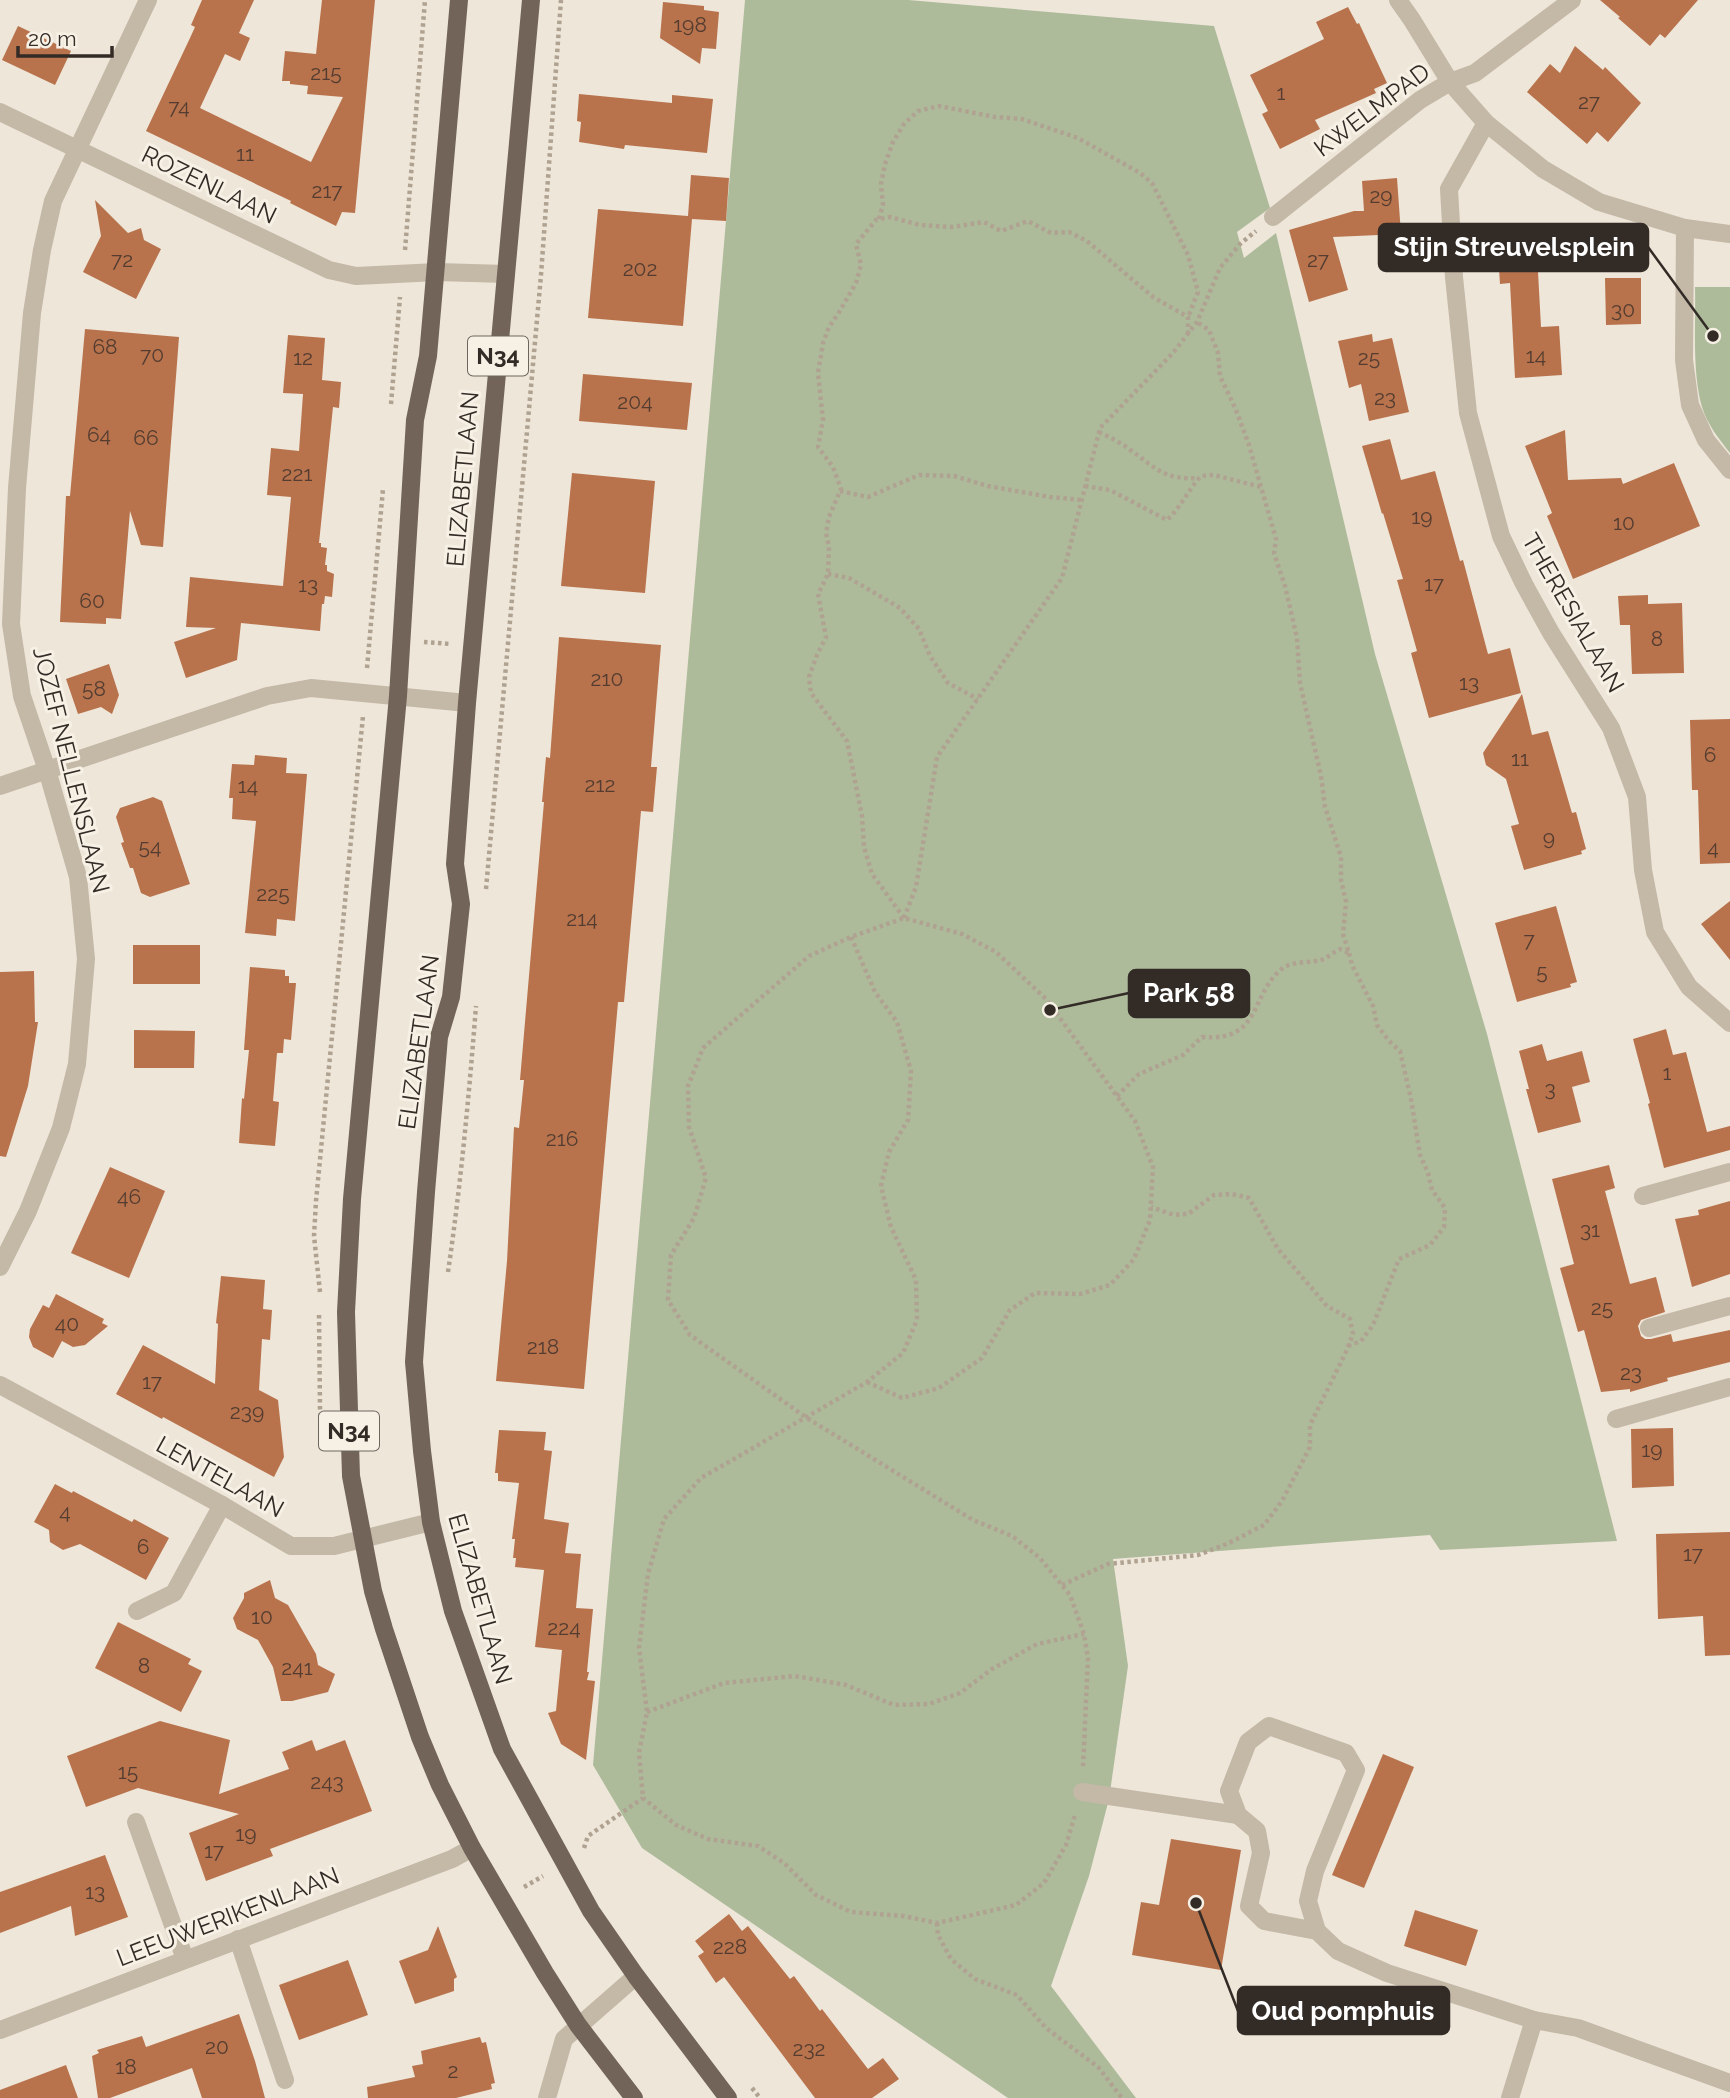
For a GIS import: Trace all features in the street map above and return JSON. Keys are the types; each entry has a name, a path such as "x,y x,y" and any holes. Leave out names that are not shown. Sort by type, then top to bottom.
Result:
{"main road":[{"name":"ELIZABETLAAN","path":"459,0 437,272 428,356 415,420 398,696 352,1199 346,1312 351,1476 373,1591 420,1737 440,1785 472,1848 578,2025 634,2098"},
{"name":"ELIZABETLAAN","path":"531,0 467,703 455,864 461,904 451,998 439,1037 414,1362 430,1522 453,1611 502,1749 564,1865 592,1911 636,1976 728,2098"}],"street":[{"name":"JOZEF NELLENSLAAN","path":"0,1267 28,1211 61,1128 77,1064 86,959 78,877 47,769 22,696 11,624 17,488 32,313 41,250 53,201 148,0"},
{"path":"1398,0 1450,82 1486,123 1543,169 1599,202 1685,228 1730,234"},
{"name":"KWELMPAD","path":"1273,217 1420,100 1450,82 1475,73 1572,0"},
{"name":"ROZENLAAN","path":"0,112 329,270 356,276 402,272 506,274"},
{"name":"THERESIALAAN","path":"1486,123 1449,189 1454,277 1468,413 1501,536 1551,633 1611,728 1637,797 1643,870 1656,932 1689,987 1730,1023"},
{"path":"1685,228 1684,360 1690,405 1706,440 1730,470"},
{"path":"0,786 267,696 312,688 467,703"},
{"path":"1643,1196 1730,1172"},
{"path":"1649,1328 1730,1306"},
{"name":"LENTELAAN","path":"0,1385 222,1504 291,1546 334,1546 430,1522"},
{"path":"1616,1419 1730,1387"},
{"path":"137,1611 174,1593 222,1504"},
{"path":"1317,1931 1264,1921 1249,1906 1261,1853 1257,1831 1238,1815 1229,1791 1248,1741 1269,1726 1346,1753 1356,1770 1315,1871 1308,1901 1317,1931 1338,1951 1387,1973 1534,2020 1578,2028 1730,2083"},
{"path":"1082,1792 1238,1815"},
{"path":"136,1822 185,1959"},
{"name":"LEEUWERIKENLAAN","path":"0,2030 452,1859 472,1848"},
{"path":"238,1939 285,2080"},
{"path":"547,2098 564,2039 636,1976"},
{"path":"1510,2098 1534,2020"}],"path":[{"path":"485,898 541,275 561,0"},
{"path":"878,220 883,205 881,184 893,142 904,124 918,111 939,106 995,117 1022,119 1078,138 1140,173 1152,183 1188,255 1198,292 1188,317 1188,334"},
{"path":"904,918 872,874 864,847 862,816 847,741 811,693 809,677 826,637 818,594 828,574 829,547 826,533 829,517 840,491 833,467 818,447 823,419 818,373 823,343 829,327 856,283 861,265 856,244 876,220 890,217 920,225 951,227 984,222 1001,231 1028,221 1051,233 1069,232 1087,242 1153,297 1188,317"},
{"path":"904,918 916,887 937,757 1062,578 1100,428 1188,334 1197,322 1220,268 1240,243 1273,217"},
{"path":"1197,322 1209,330 1218,353 1220,376 1250,445 1276,539 1274,553 1297,638 1300,683 1321,776 1325,807 1341,857 1341,880 1346,902 1343,934 1355,973 1373,1006 1377,1025 1400,1051 1420,1155 1432,1190 1445,1208 1444,1227 1430,1245 1399,1259 1373,1325 1362,1341 1349,1346"},
{"path":"1099,432 1127,447 1165,475 1180,479 1214,475 1261,486"},
{"path":"840,491 867,497 919,475 954,476 988,486 1082,500"},
{"path":"1085,486 1110,490 1167,520 1199,478"},
{"path":"828,574 849,578 900,608 919,628 930,656 948,683 978,699"},
{"path":"370,638 506,649"},
{"path":"852,937 875,992 897,1022 911,1071 908,1120 889,1152 881,1186 891,1227 916,1280 917,1320 903,1353 867,1382 807,1418 701,1478 664,1519 648,1574 639,1648 647,1712 639,1753 643,1798 676,1825 708,1839 758,1846 784,1863 816,1895 851,1912 903,1916 937,1923 1016,1905 1044,1883 1066,1845 1082,1792 1088,1658 1084,1634 1070,1595 1040,1558 1012,1536 973,1520 807,1418 690,1335 668,1300 671,1255 694,1218 706,1178 689,1127 688,1100 688,1086 703,1048 809,956 852,937 904,918 962,934 996,952 1045,999 1135,1121 1153,1167 1150,1220 1134,1259 1110,1285 1080,1294 1035,1293 1010,1310 982,1358 939,1388 902,1398 867,1382"},
{"path":"1117,1096 1139,1074 1183,1055 1202,1037 1220,1039 1247,1025 1268,985 1285,967 1322,959 1340,949 1349,953"},
{"path":"446,1282 458,1204 477,994"},
{"path":"1062,1585 1108,1564 1198,1555 1264,1525 1282,1501 1310,1447 1310,1425 1353,1334 1350,1319 1327,1306 1278,1249 1249,1198 1232,1194 1214,1195 1188,1214 1174,1215 1151,1207"},
{"path":"647,1712 724,1683 795,1675 846,1685 894,1704 929,1704 960,1693 992,1669 1037,1644 1084,1634"},
{"path":"577,1843 583,1854 587,1836 643,1798"},
{"path":"502,1900 564,1865"},
{"path":"937,1923 938,1935 951,1959 975,1979 1017,1995 1046,2028 1098,2067 1122,2098"}],"green space":[{"path":"745,0 908,0 1214,26 1270,208 1237,232 1244,258 1276,233 1375,654 1487,1034 1617,1541 1440,1550 1430,1535 1113,1559 1128,1666 1109,1799 1089,1876 1051,1986 1136,2098 1008,2098 642,1848 593,1765"},
{"path":"1695,287 1730,287 1730,453 1707,419 1699,393"}],"building":[{"path":"202,0 254,0 239,33 250,38 240,61 225,54 200,108 311,162 343,97 307,94 308,86 282,81 285,51 316,54 322,0 375,0 355,213 342,212 336,226 290,203 291,201 146,131 195,27 191,25"},
{"path":"1600,0 1698,0 1665,38 1660,34 1650,46"},
{"path":"663,2 704,6 704,10 719,12 716,49 702,48 700,64 660,38"},
{"path":"1348,7 1357,24 1359,23 1387,83 1374,89 1376,93 1315,120 1320,129 1280,149 1262,114 1268,111 1250,75 1324,39 1316,22"},
{"path":"18,26 71,51 55,85 2,60"},
{"path":"1575,46 1603,70 1605,67 1641,103 1608,142 1597,132 1587,144 1527,92 1550,64 1560,73"},
{"path":"579,94 672,103 672,95 713,99 707,153 625,145 624,149 579,142"},
{"path":"691,175 729,178 726,221 692,219 683,326 588,318 598,209 688,216"},
{"path":"1397,178 1401,234 1333,237 1348,290 1309,302 1289,230 1354,211 1364,211 1362,181"},
{"path":"95,200 128,233 141,228 144,240 161,249 136,299 83,272 101,236"},
{"path":"1536,235 1541,327 1559,326 1562,375 1515,378 1510,283 1500,284 1497,237"},
{"path":"1605,278 1641,278 1641,324 1606,325"},
{"path":"85,329 179,337 163,547 141,545 130,511 121,619 106,618 106,624 60,622 66,496 70,496"},
{"path":"1372,334 1373,342 1392,338 1409,412 1369,421 1361,384 1349,388 1338,341"},
{"path":"288,335 325,338 322,380 341,382 339,408 333,407 319,543 321,547 327,548 325,565 327,571 334,574 332,597 325,596 322,604 320,631 241,623 237,660 186,678 174,642 216,628 186,627 190,577 283,586 291,497 267,495 271,448 299,451 303,394 283,393"},
{"path":"583,374 692,383 687,430 579,421"},
{"path":"1565,430 1568,480 1621,478 1623,484 1674,463 1700,526 1573,579 1547,516 1552,513 1525,446"},
{"path":"1390,439 1401,480 1435,471 1460,561 1463,560 1488,654 1510,648 1521,693 1429,718 1411,653 1417,651 1397,580 1403,579 1362,446"},
{"path":"572,473 655,481 645,593 561,586"},
{"path":"1648,595 1648,604 1682,603 1684,673 1632,674 1630,625 1620,625 1618,596"},
{"path":"559,637 661,645 651,767 657,767 653,812 641,811 624,1002 618,1002 584,1389 496,1381 507,1261 514,1127 519,1128 524,1080 520,1080 542,802 546,757 550,758"},
{"path":"109,664 119,695 112,714 101,707 78,714 66,679"},
{"path":"1522,694 1532,735 1548,731 1572,813 1576,812 1586,849 1581,851 1582,854 1524,870 1511,826 1519,824 1506,779 1486,765 1483,753"},
{"path":"1730,719 1730,863 1700,864 1698,790 1692,790 1690,720"},
{"path":"255,755 287,758 286,773 307,774 295,921 277,919 276,936 245,933 256,821 232,819 233,798 229,798 232,764 254,765"},
{"path":"153,797 162,801 190,884 150,897 141,893 133,868 130,868 116,817 120,808"},
{"path":"1730,901 1730,960 1701,924"},
{"path":"1556,906 1577,982 1570,984 1571,987 1517,1002 1495,923"},
{"path":"133,945 200,945 200,984 133,984"},
{"path":"250,967 285,970 289,983 296,983 291,1040 284,1039 283,1053 277,1053 273,1101 279,1102 275,1146 239,1143 249,1050 244,1050"},
{"path":"34,971 35,1022 38,1022 28,1086 6,1157 0,1156 0,972"},
{"path":"1666,1029 1673,1055 1686,1052 1707,1132 1730,1126 1730,1150 1664,1168 1633,1039"},
{"path":"134,1030 195,1031 194,1068 134,1068"},
{"path":"1542,1044 1547,1061 1582,1051 1590,1082 1572,1087 1581,1122 1538,1133 1519,1051"},
{"path":"1609,1165 1615,1188 1605,1191 1630,1284 1656,1277 1665,1312 1641,1320 1638,1326 1641,1336 1651,1339 1671,1334 1673,1342 1730,1330 1730,1362 1667,1378 1668,1381 1630,1392 1630,1389 1601,1392 1584,1330 1578,1332 1560,1268 1574,1264 1552,1179"},
{"path":"110,1167 165,1191 129,1278 71,1253"},
{"path":"1730,1201 1730,1274 1692,1287 1675,1219 1699,1215 1698,1210"},
{"path":"221,1276 265,1280 263,1309 272,1310 270,1340 262,1339 259,1390 278,1400 284,1457 274,1477 116,1394 143,1345 215,1384 216,1323"},
{"path":"56,1294 104,1319 102,1323 108,1326 85,1345 73,1347 62,1341 53,1358 33,1347 29,1337 30,1329 43,1305 49,1308"},
{"path":"1673,1428 1674,1486 1632,1488 1631,1429"},
{"path":"499,1430 546,1432 544,1450 552,1451 544,1519 569,1523 565,1553 581,1554 576,1608 593,1609 587,1680 595,1681 586,1760 561,1744 548,1713 556,1711 562,1650 535,1647 544,1570 515,1567 515,1539 512,1539 519,1483 498,1481 498,1473 495,1473"},
{"path":"55,1484 132,1522 134,1519 169,1538 146,1580 80,1544 63,1550 50,1542 49,1530 34,1522"},
{"path":"1730,1532 1730,1655 1705,1656 1703,1616 1658,1619 1656,1534"},
{"path":"270,1580 275,1598 288,1605 316,1654 318,1665 335,1674 328,1692 281,1701 273,1667 258,1640 237,1629 233,1618 244,1593"},
{"path":"118,1622 191,1659 188,1664 202,1671 181,1712 95,1668"},
{"path":"160,1721 230,1740 219,1794 289,1769 282,1752 312,1740 316,1751 345,1740 372,1811 270,1849 273,1856 206,1881 189,1833 239,1814 138,1788 86,1807 67,1756"},
{"path":"1383,1754 1414,1767 1364,1888 1332,1875"},
{"path":"1171,1839 1241,1850 1221,1970 1132,1955 1141,1902 1159,1905"},
{"path":"105,1855 128,1917 75,1936 71,1906 0,1933 0,1892"},
{"path":"1415,1910 1478,1930 1466,1966 1404,1946"},
{"path":"729,1914 742,1931 748,1926 790,1979 794,1976 868,2069 883,2058 899,2079 872,2098 815,2098 724,1977 716,1983 698,1956 704,1952 695,1941"},
{"path":"438,1926 457,1977 454,1979 454,1991 415,2004 399,1961 428,1950"},
{"path":"348,1960 368,2015 299,2040 279,1985"},
{"path":"239,2014 265,2098 202,2098 192,2068 110,2098 98,2098 92,2056 99,2053 97,2050 142,2036 146,2047"},
{"path":"480,2037 482,2043 486,2042 495,2083 491,2084 492,2089 456,2098 368,2098 367,2087 415,2077 412,2066 423,2064 421,2051"},
{"path":"66,2065 78,2098 0,2098 0,2090"}],"place":[{"name":"Stijn Streuvelsplein","path":"1713,336"},
{"name":"Park 58","path":"1050,1010"},
{"name":"Oud pomphuis","path":"1196,1903"}]}
